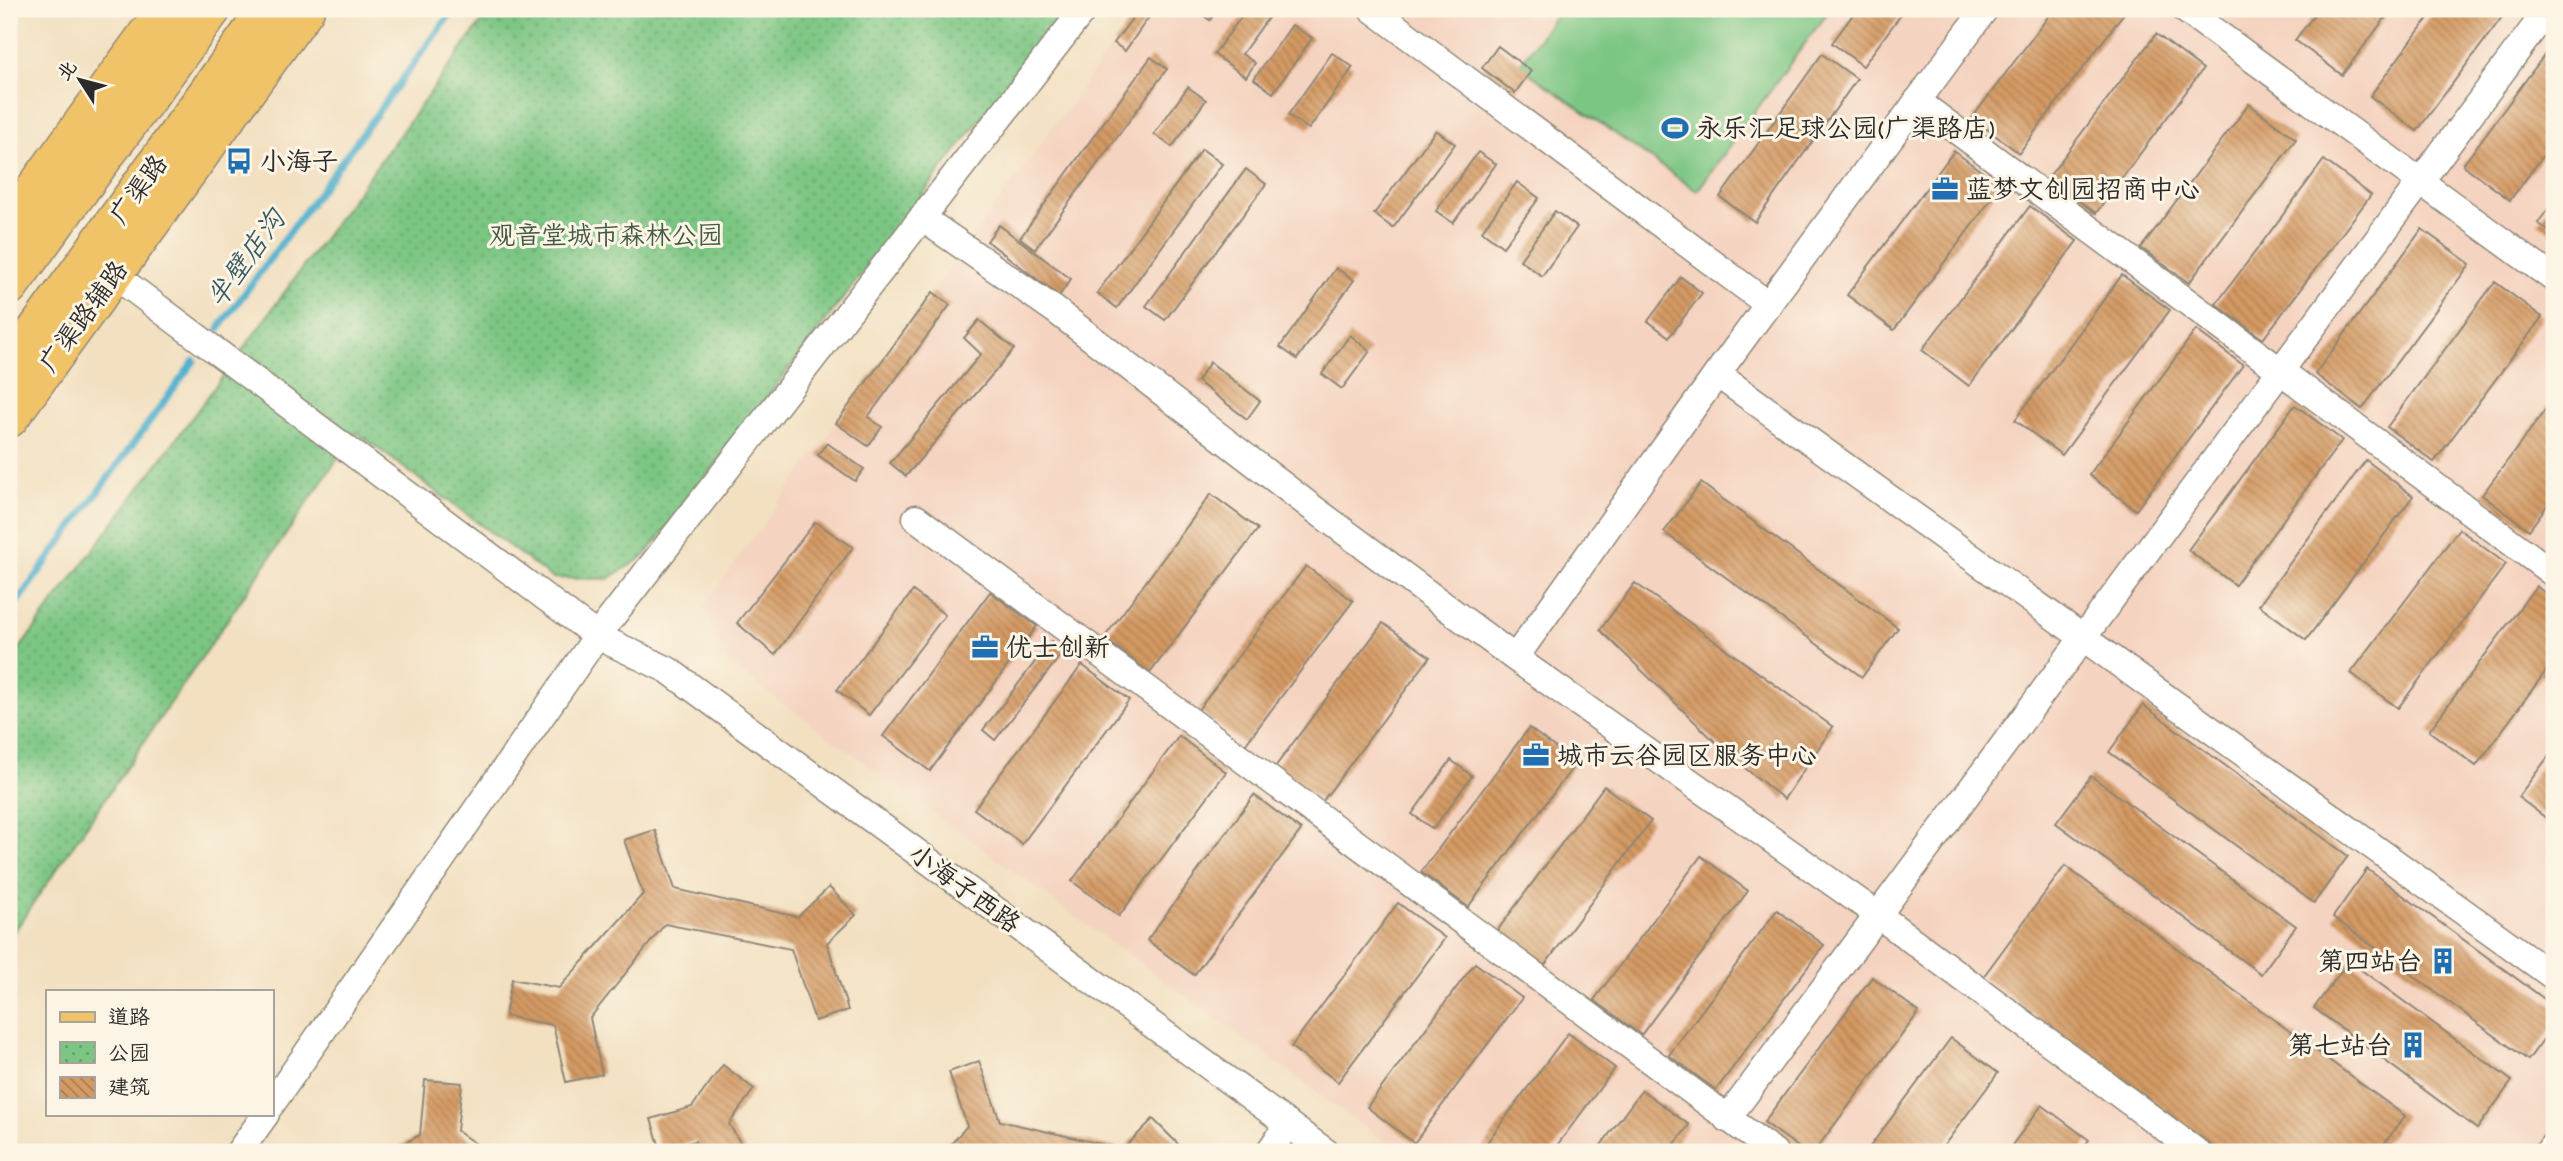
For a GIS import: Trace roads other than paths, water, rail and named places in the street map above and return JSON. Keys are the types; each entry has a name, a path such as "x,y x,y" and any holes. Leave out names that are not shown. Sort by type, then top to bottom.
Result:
{"main road":[{"path":"9,225 166,9"},
{"name":"广渠路","path":"9,286 212,9"},
{"name":"广渠路","path":"9,369 268,9"},
{"name":"广渠路辅路","path":"9,418 305,9"}],"street":[{"path":"273,1102 597,636 1084,9"},
{"path":"1372,9 1769,304"},
{"path":"1515,658 1717,374 1985,9"},
{"path":"2184,9 2554,279"},
{"path":"1727,1119 2548,9"},
{"path":"1917,101 2554,574"},
{"path":"922,218 1055,310 1310,506 1515,658 1878,915 2197,1152"},
{"name":"小海子西路","path":"113,274 597,636 668,670 1326,1152"},
{"path":"1717,374 2554,976"},
{"path":"916,518 1774,1152"},
{"path":"239,1152 264,1116"},
{"path":"1269,1152 1288,1124"},
{"path":"2548,1152 2554,1144"}],"waterway":[{"name":"半壁店沟","path":"219,328 454,9"},
{"name":"半壁店沟","path":"9,613 194,361"}],"place":[{"name":"永乐汇足球公园(广渠路店)","path":"1675,128"},
{"name":"小海子","path":"239,161"},
{"name":"蓝梦文创园招商中心","path":"1945,189"},
{"name":"优士创新","path":"985,647"},
{"name":"城市云谷园区服务中心","path":"1536,755"},
{"name":"第四站台","path":"2443,961"},
{"name":"第七站台","path":"2413,1045"}],"park label":[{"name":"观音堂城市森林公园","path":"606,235"}]}
